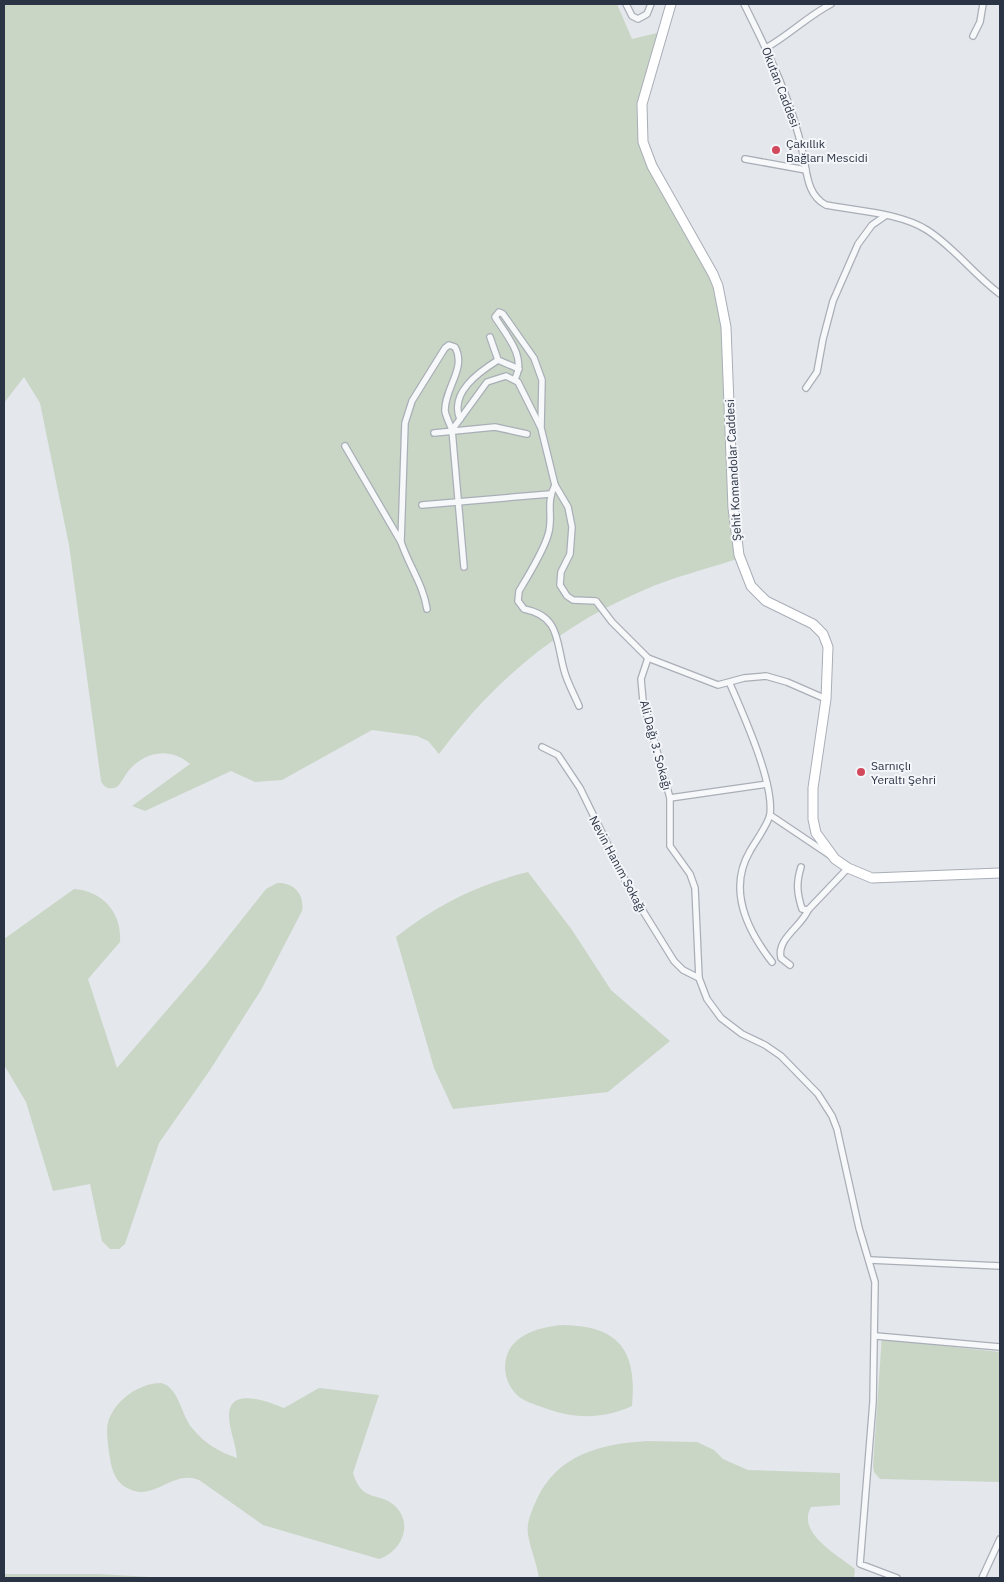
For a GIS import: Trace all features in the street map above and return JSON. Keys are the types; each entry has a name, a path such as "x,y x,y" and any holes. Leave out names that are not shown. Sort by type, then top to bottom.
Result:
{"main road":[{"name":"Şehit Komandolar Caddesi","path":"671,4 642,104 643,142 652,166 713,274 721,299 726,327 733,508 739,555 751,586 766,601 813,624 822,634 828,647 826,699 813,788 813,819 823,844 835,859 848,868 872,878 1000,873"}],"street":[{"path":"626,4 632,16 638,19 648,14 651,4"},
{"name":"Okutan Caddesi","path":"744,4 766,48 792,111 810,188 821,202 886,216 895,216 916,224 931,232 1000,294"},
{"path":"766,48 790,34 810,17 831,4"},
{"path":"973,36 980,22 983,4"},
{"path":"745,158 806,170"},
{"path":"806,388 817,372 833,302 858,244 872,225 886,216"},
{"path":"515,378 519,370 517,355 495,317 496,313 503,314 534,358 542,380 541,428"},
{"path":"490,337 498,360 519,370"},
{"path":"402,542 405,422 412,401 444,348 451,345 456,347 460,358 459,365 448,390 445,412 452,430 464,566"},
{"path":"460,419 458,401 467,385 479,372 498,360"},
{"path":"452,430 487,382 502,376 515,378"},
{"path":"515,378 541,428 555,485 568,507 572,527 570,554 560,579 563,591 573,600 596,601 612,622 648,658 718,685 730,684 744,678 766,676 787,682 826,699"},
{"path":"434,432 496,427 527,434"},
{"path":"345,446 402,542 408,563 418,577 424,592 426,609"},
{"path":"555,485 550,494 548,535 519,592 518,601 524,610 544,616 552,624 564,671 579,706"},
{"path":"422,505 550,494"},
{"name":"Ali Dağı 3. Sokağı","path":"648,658 641,679 642,701 670,798 670,846 690,874 695,888 699,978 707,999 721,1018 742,1034 773,1050 825,1104 837,1129 859,1228 875,1282 876,1336 860,1564 897,1578"},
{"path":"730,684 750,730 767,784 770,815 746,857 740,876 740,895 743,914 754,940 772,962"},
{"name":"Nevin Hanım Sokağı","path":"542,747 558,755 580,788 630,890 674,961 683,970 699,978"},
{"path":"670,798 767,784"},
{"path":"770,815 835,859"},
{"path":"801,866 797,880 797,893 802,909 808,910"},
{"path":"790,965 781,958 780,950 784,941 805,918 808,910 848,868"},
{"path":"870,1260 1000,1266"},
{"path":"876,1336 1000,1347"},
{"path":"982,1578 1000,1539"}],"green space":[{"path":"4,4 617,4 632,39 661,32 641,100 645,141 720,295 737,559 655,585 613,604 556,638 505,680 482,703 439,754 428,741 417,736 372,730 282,780 255,782 231,771 145,811 132,806 190,764 176,755 168,753 152,755 131,768 117,787 106,787 101,781 69,545 40,403 24,377 4,403"},
{"path":"528,872 572,930 611,990 670,1041 608,1092 453,1109 434,1068 396,937 427,915 475,889"},
{"path":"277,883 293,887 297,891 302,900 302,911 261,990 210,1070 159,1143 125,1244 119,1249 110,1249 102,1241 90,1184 53,1191 26,1102 4,1065 4,939 74,889 94,894 109,905 118,922 120,942 88,979 117,1068 205,966 266,889"},
{"path":"563,1325 599,1330 621,1345 631,1370 633,1387 632,1406 620,1411 597,1416 574,1415 530,1403 516,1394 511,1388 505,1370 507,1356 511,1347 517,1340 534,1331"},
{"path":"882,1335 945,1346 1000,1352 1000,1482 880,1479 874,1472"},
{"path":"161,1383 172,1390 188,1422 202,1438 224,1453 237,1458 229,1416 231,1407 236,1401 251,1398 284,1408 319,1388 379,1395 353,1473 361,1489 372,1496 390,1502 396,1507 404,1522 402,1538 393,1551 379,1559 263,1525 199,1480 180,1479 146,1492 137,1492 122,1485 112,1467 109,1452 107,1429 109,1420 119,1403 134,1391 152,1384"},
{"path":"647,1441 697,1442 714,1450 723,1459 748,1470 840,1473 840,1505 811,1507 808,1517 809,1526 821,1542 855,1569 854,1578 539,1578 529,1540 528,1526 534,1505 545,1485 568,1462 582,1455 613,1445"},
{"path":"4,1574 100,1574 165,1578 4,1578"}],"place":[{"name":"Çakıllık Bağları Mescidi","path":"776,150"},
{"name":"Sarnıçlı Yeraltı Şehri","path":"861,772"}]}
